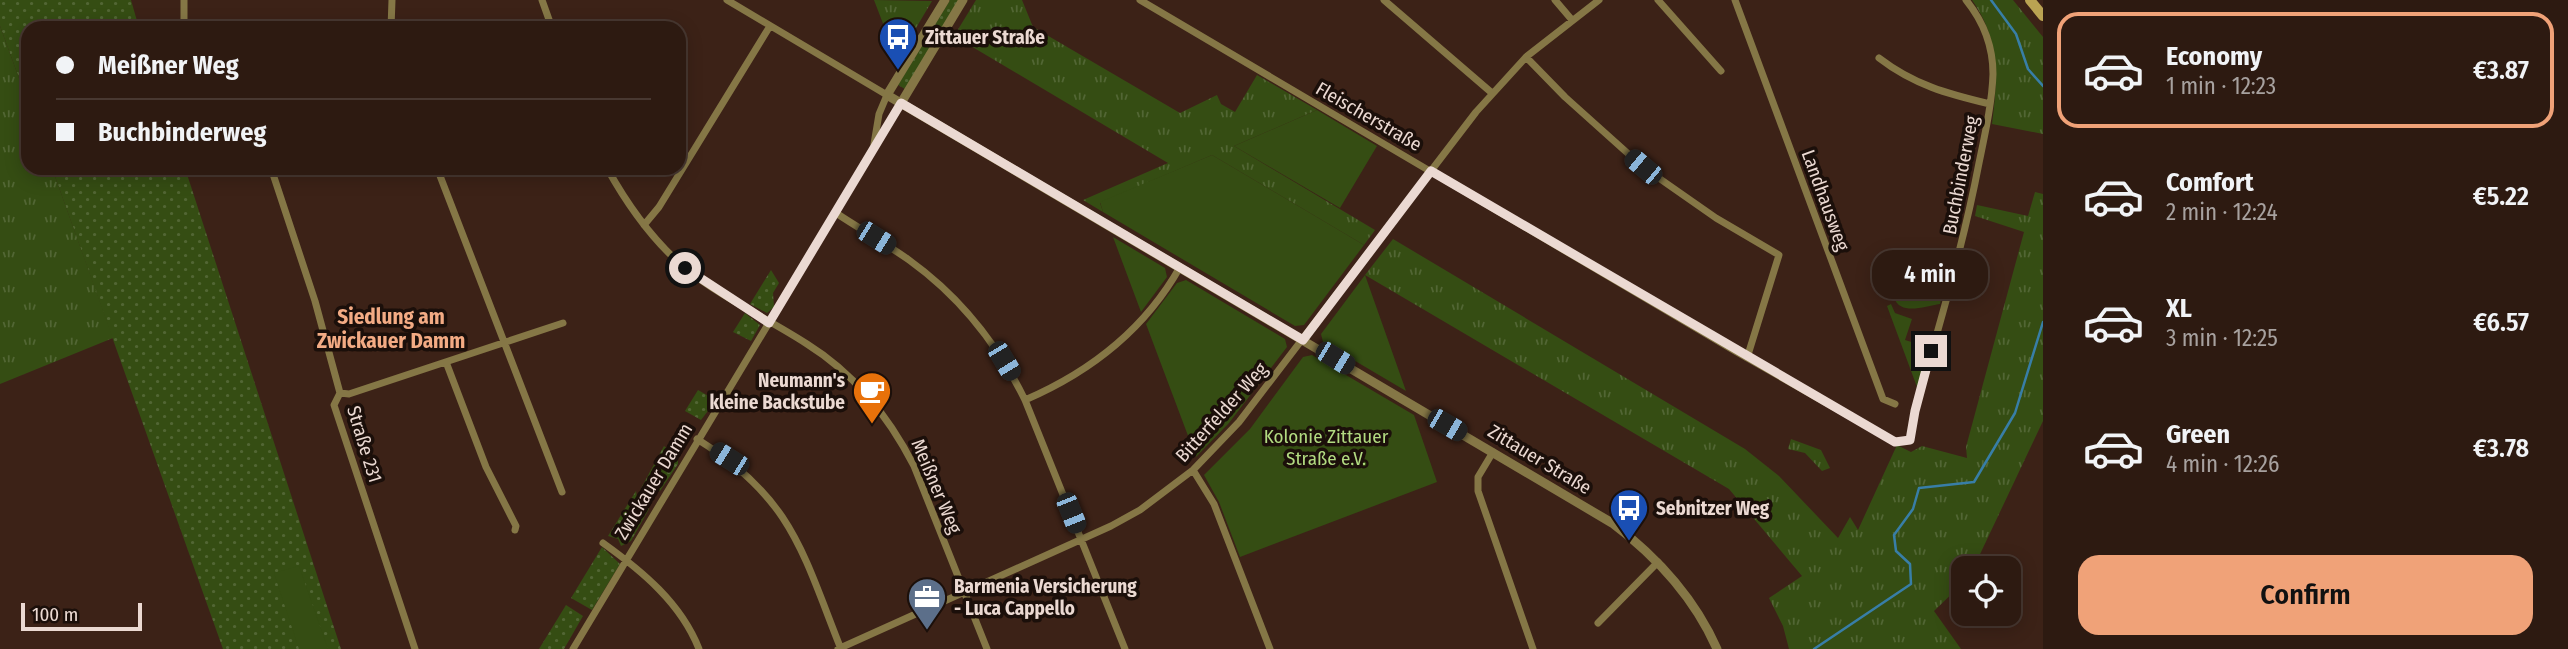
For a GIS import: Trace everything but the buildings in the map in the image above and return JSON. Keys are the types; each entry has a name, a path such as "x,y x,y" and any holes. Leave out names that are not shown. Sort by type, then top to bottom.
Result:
{"main road":[{"path":"2030,0 2043,16"}],"street":[{"path":"184,0 184,21"},
{"path":"391,21 392,0"},
{"path":"542,0 550,21"},
{"name":"Zittauer Straße","path":"727,0 1612,523 1658,562 1693,605 1717,649"},
{"name":"Zwickauer Damm","path":"873,152 878,114 887,95 945,0"},
{"name":"Zwickauer Damm","path":"573,649 963,0"},
{"name":"Fleischerstraße","path":"1140,0 1877,434 1895,442 1910,440"},
{"path":"1384,0 1492,93"},
{"path":"1555,0 1572,20"},
{"name":"Bitterfelder Weg","path":"840,649 1082,541 1140,510 1193,470 1239,422 1492,93 1526,57 1600,0"},
{"path":"1658,0 1721,71"},
{"name":"Landhausweg","path":"1735,0 1882,399 1895,404"},
{"name":"Buchbinderweg","path":"1910,440 1915,411 1970,211 1990,104 1993,72 1989,41 1983,25 1966,0"},
{"path":"686,163 770,26"},
{"path":"1526,57 1589,120 1643,167 1716,218 1779,255 1747,358"},
{"path":"1879,58 1905,77 1934,91 1990,104"},
{"name":"Straße 231","path":"273,175 315,301 341,393 334,405 415,649"},
{"path":"440,175 562,492"},
{"name":"Meißner Weg","path":"611,175 626,203 643,225 685,268 769,323 809,345 844,371 884,415 914,466 987,649"},
{"path":"643,225 659,207 679,175"},
{"path":"836,213 908,259 943,288 988,338 1025,400 1125,649"},
{"path":"1025,400 1082,371 1108,352 1154,306 1180,267"},
{"path":"341,393 349,394 564,323"},
{"path":"446,362 486,467 516,526 515,530"},
{"path":"698,439 745,471 785,517 799,542 840,649"},
{"path":"1493,452 1478,477 1478,491 1533,649"},
{"path":"1193,470 1214,504 1270,649"},
{"path":"603,543 626,559 672,603 688,625 699,649"},
{"path":"1598,623 1658,562"}],"green space":[{"path":"0,0 131,0 137,21 21,21 21,84 0,26"},
{"path":"874,0 932,1 897,60"},
{"path":"950,0 959,0 905,89 898,85"},
{"path":"976,0 1022,0 1033,27 1180,113 1217,95 1221,104 1235,112 1257,75 1317,110 1234,146 1375,230 1364,245 1212,155 1100,203 1103,212 1083,200 1168,163 954,36"},
{"path":"1972,0 2013,0 2043,37 2043,134 1992,124 1995,59 1988,30"},
{"path":"0,26 21,84 21,175 55,175 113,338 0,384"},
{"path":"1317,110 1377,146 1340,208 1234,146"},
{"path":"1212,155 1364,245 1304,325 1295,326 1103,212 1100,202"},
{"path":"54,175 187,175 341,649 223,649"},
{"path":"2035,192 2043,194 2043,421 1979,556 1951,556 1951,595 1934,611 1961,649 1789,649 1783,626 1769,598 1802,576 1729,489 1365,275 1393,239 1745,449 1779,476 1838,538 1850,517 1858,530 1897,445 1911,452 1922,446 1967,458 1966,447 2024,232 1975,216 1977,205 2028,216"},
{"path":"1113,237 1165,268 1167,277 1141,312"},
{"path":"1951,261 1940,304 1908,308 1897,304 1894,298 1940,279 1936,267"},
{"path":"771,270 779,283 773,293 774,307 767,313 750,304"},
{"name":"Kolonie Zittauer Straße e.V.","path":"1365,275 1406,391 1323,342 1321,334"},
{"name":"Kolonie Zittauer Straße e.V.","path":"1186,280 1285,339 1287,347 1229,423 1196,457 1146,324 1177,283"},
{"path":"1891,304 1895,313 1912,319 1905,340 1928,347 1917,387 1887,306"},
{"path":"745,313 760,325 751,341 733,332"},
{"name":"Kolonie Zittauer Straße e.V.","path":"1312,355 1414,415 1437,482 1240,557 1219,502 1204,475 1250,429 1303,357"},
{"path":"698,390 712,398 714,403 701,420 685,411"},
{"path":"1791,439 1821,450 1830,468 1822,471 1805,453 1788,449"},
{"path":"664,446 678,457 678,464 660,491 645,487 640,490"},
{"path":"636,491 637,497 649,509 631,541 621,546 618,539 608,536"},
{"path":"602,547 620,564 592,610 571,598"},
{"path":"299,566 328,649 299,649 274,573"},
{"path":"566,605 583,616 564,649 539,649"}],"waterway":[{"path":"1991,0 2016,34 2028,69 2043,86"},
{"path":"1814,649 1911,584 1910,564 1896,551 1894,535 1913,509 1919,488 1974,482 2015,413 2043,322"}],"place":[{"name":"Zittauer Straße","path":"898,71"},
{"name":"Neumann's kleine Backstube","path":"872,425"},
{"name":"Sebnitzer Weg","path":"1629,542"},
{"name":"Barmenia Versicherung - Luca Cappello","path":"927,631"}],"district":[{"name":"Siedlung am Zwickauer Damm","path":"391,329"}],"route":[{"path":"685,268 769,323 901,103 1303,340 1431,171 1877,434 1895,442 1910,440 1931,351"}]}
